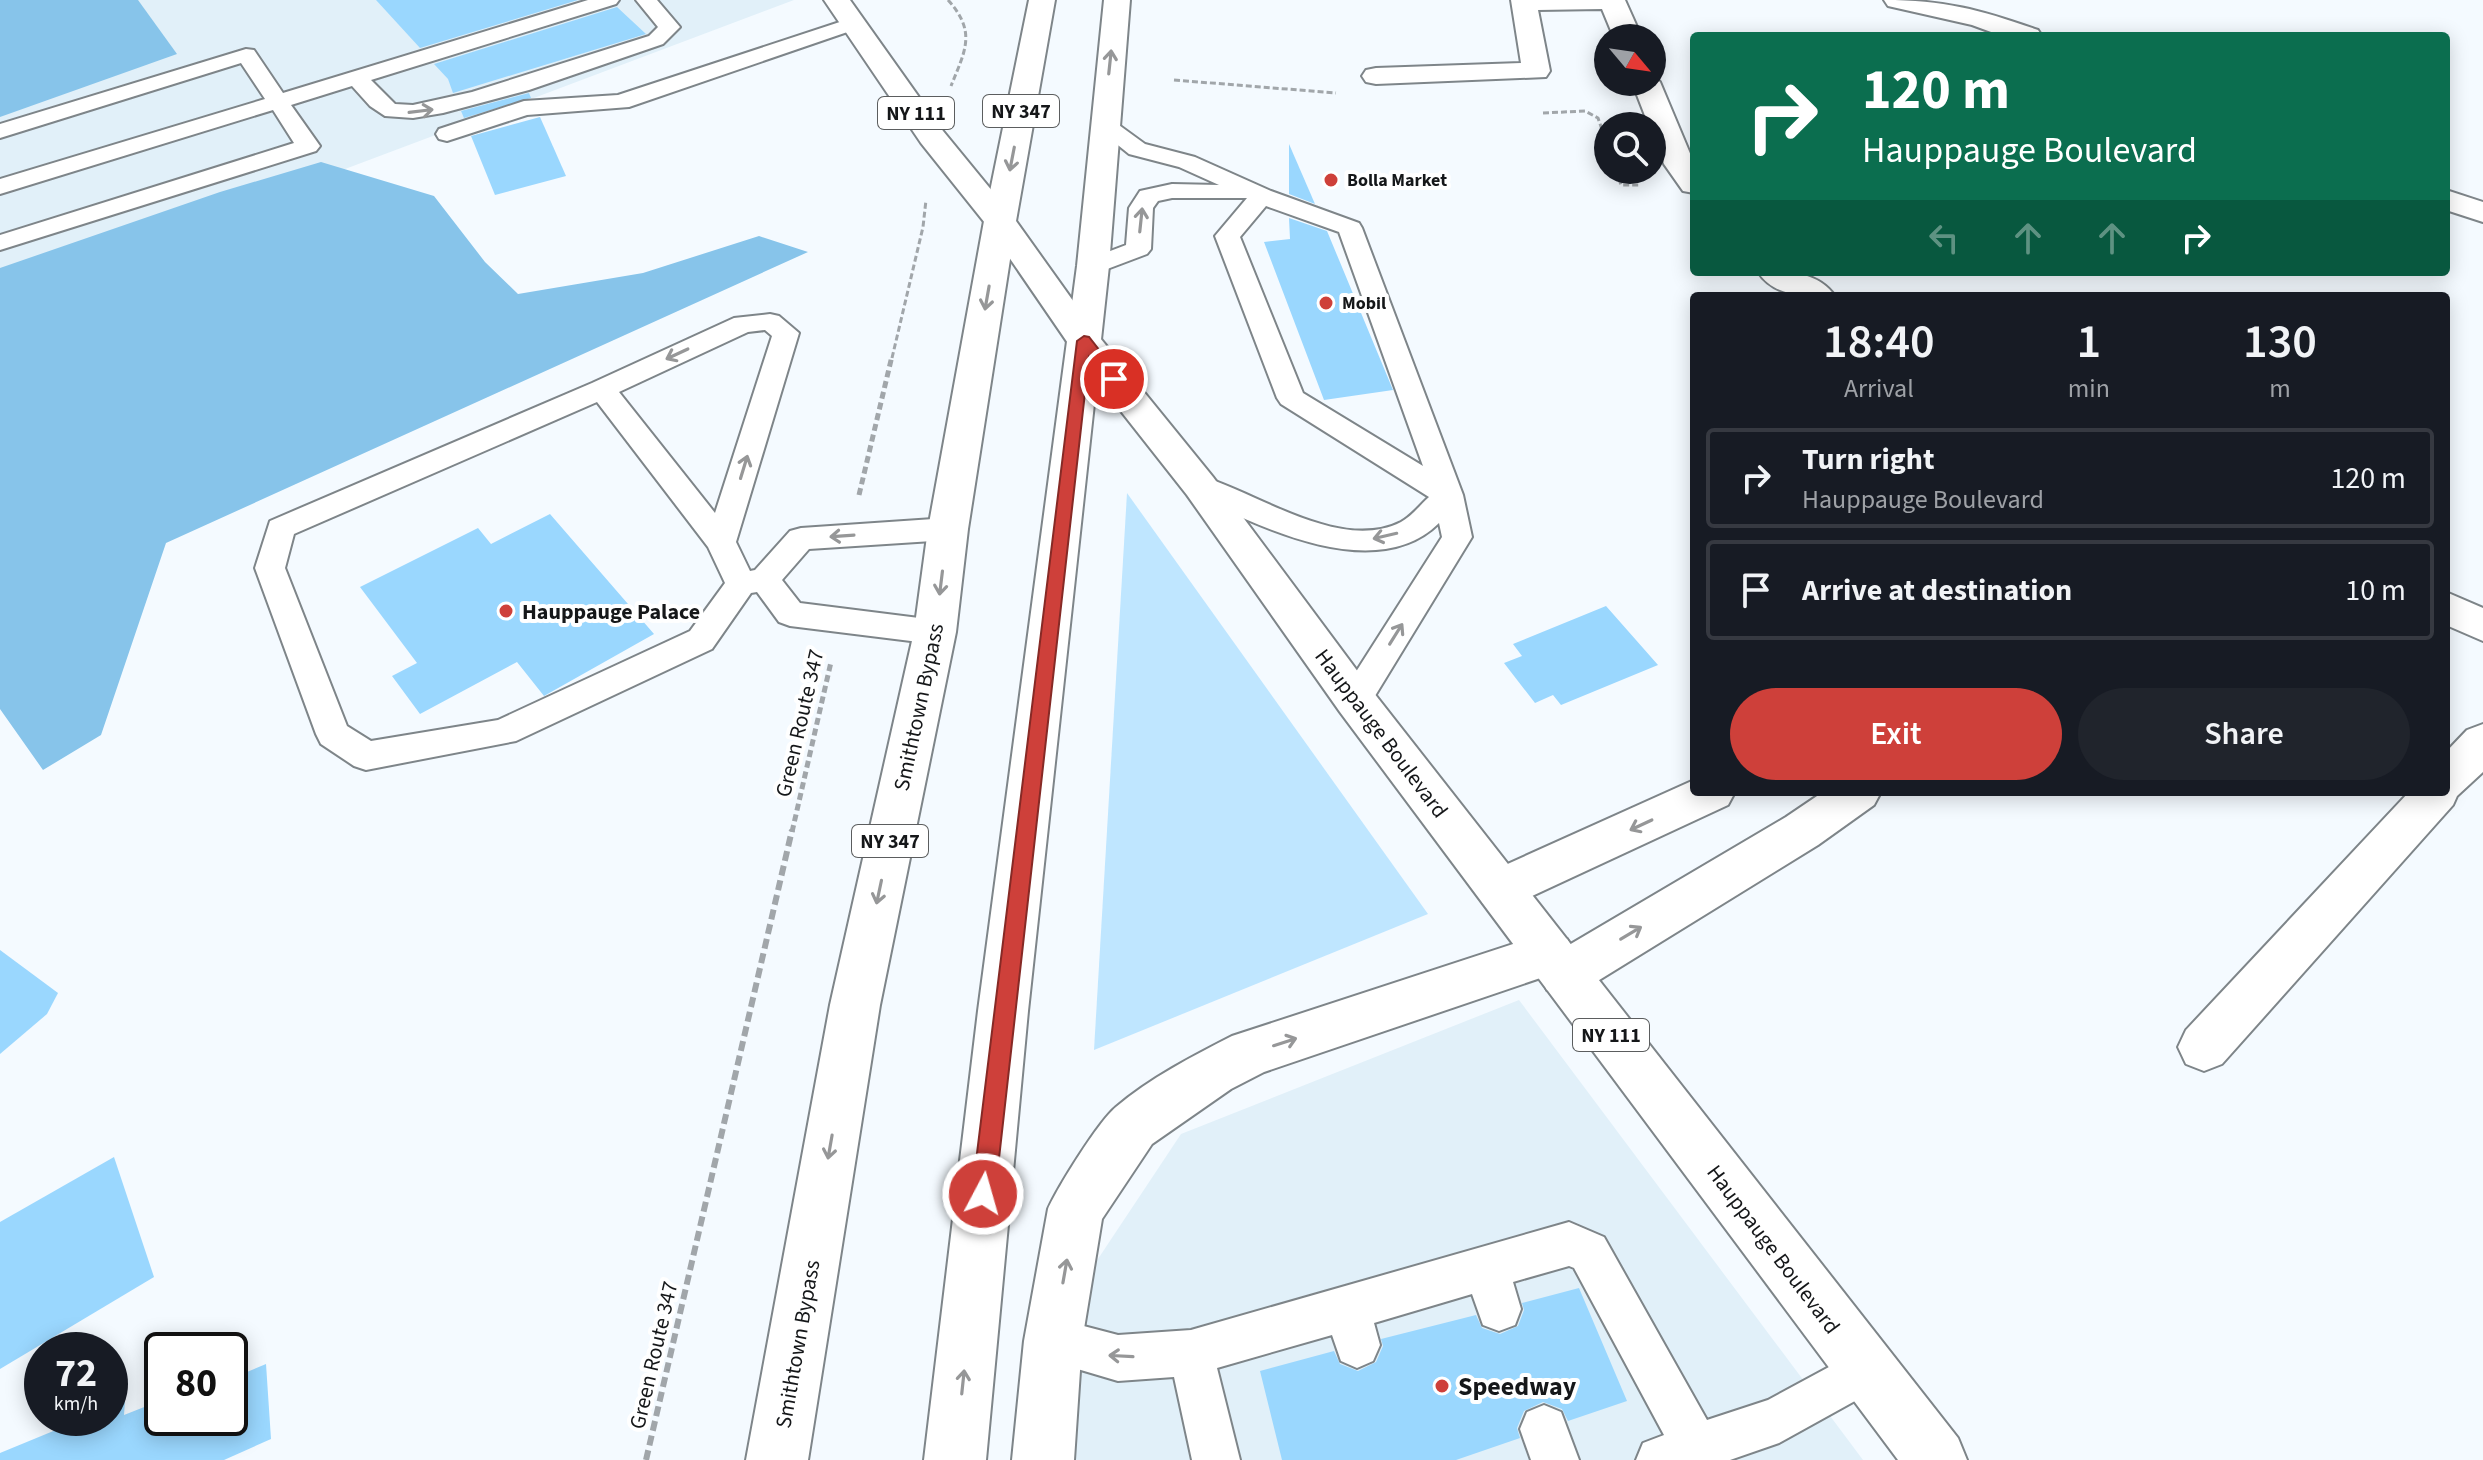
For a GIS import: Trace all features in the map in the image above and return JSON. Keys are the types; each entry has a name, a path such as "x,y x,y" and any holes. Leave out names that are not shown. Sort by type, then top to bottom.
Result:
{"main road":[{"name":"Hauppauge Boulevard","path":"837,0 932,137 1000,221 1084,341 1200,486 1355,700 1936,1460"},
{"name":"Smithtown Bypass","path":"777,1460 855,1005 935,632 948,529 1000,221 1042,0"},
{"path":"955,1460 1005,995 1093,266 1117,0"},
{"path":"1376,76 1536,71 1523,2 1634,0"},
{"path":"1897,0 1980,19 2017,32"},
{"path":"1612,1 1622,24"},
{"path":"1652,96 1679,164 1690,179"},
{"path":"2450,201 2483,213"},
{"path":"1781,276 1811,292"},
{"path":"2450,609 2483,626"},
{"path":"2450,778 2483,742"},
{"path":"1500,889 1703,796"},
{"path":"1043,1460 1053,1341 1076,1209 1133,1126 1213,1072 1250,1053 1557,964 1802,831 1852,796"},
{"path":"2204,1047 2433,796"}],"lane":[{"path":"0,187 609,0"},
{"path":"357,78 384,107 395,111 436,109 656,40 670,27 646,0"},
{"path":"447,134 524,108 621,102 855,23"},
{"path":"0,131 246,55 308,146 0,243"},
{"path":"1104,125 1137,149 1187,162 1262,196 1350,228 1448,495 1457,537 1355,700"},
{"path":"1093,266 1138,249 1141,208 1149,196 1172,191 1224,191 1262,196"},
{"path":"1262,196 1227,236 1291,398 1448,495"},
{"path":"721,542 786,333 770,322 743,324 602,389 281,528 270,568 333,734 366,756 504,732 701,640 753,581 801,539 948,529"},
{"path":"602,389 753,581 790,614 935,632"},
{"path":"1200,486 1265,517 1333,535 1375,540 1412,529 1448,495"},
{"path":"1053,1341 1118,1358 1191,1353 1352,1327 1492,1288 1569,1244 1589,1252 1678,1454 1779,1420 1866,1370"},
{"path":"1191,1353 1216,1460"}],"path":[{"path":"849,536 923,227 932,137 968,40 960,13 948,0"},
{"name":"Green Route 347","path":"646,1460 832,657 836,620"}],"shaded area":[{"path":"0,0 794,0 0,299"},
{"path":"0,0 138,0 177,54 0,117"},
{"path":"321,162 434,196 485,262 518,294 643,273 759,236 808,252 166,543 101,735 43,770 0,709 0,268 220,192"},
{"path":"1127,493 1428,914 1094,1050"},
{"path":"1519,1000 1863,1460 1074,1460 1086,1277 1181,1134"}],"building":[{"path":"376,0 578,0 420,48"},
{"path":"617,7 646,34 453,93 448,79 434,64"},
{"path":"529,93 531,98 464,118 461,111"},
{"path":"540,117 566,176 495,195 471,136"},
{"path":"1289,144 1315,204 1289,194"},
{"path":"1289,218 1327,231 1393,390 1324,400 1264,242 1290,239"},
{"name":"Hauppauge Palace","path":"550,514 654,634 544,696 517,662 420,714 392,676 417,663 360,587 478,528 491,544"},
{"path":"1606,606 1658,665 1561,705 1553,695 1535,703 1504,663 1522,656 1513,644"},
{"path":"0,950 58,993 47,1014 0,1054"},
{"path":"114,1157 154,1277 62,1332 24,1332 24,1355 0,1369 0,1222"},
{"name":"Speedway","path":"1579,1288 1627,1401 1568,1421 1562,1409 1543,1402 1524,1411 1517,1428 1520,1438 1456,1460 1282,1460 1260,1371 1334,1351 1340,1364 1358,1371 1376,1362 1383,1346 1381,1339 1476,1315 1482,1328 1500,1334 1518,1326 1524,1310 1522,1303"},
{"path":"266,1364 271,1439 224,1460 0,1460 0,1453 41,1436 128,1436 128,1413 144,1407 144,1436 248,1436 248,1372"}],"place":[{"name":"Bolla Market","path":"1331,180"},
{"name":"Mobil","path":"1326,303"},
{"name":"Hauppauge Palace","path":"506,611"},
{"name":"Speedway","path":"1442,1386"}],"route":[{"path":"983,1194 1084,341 1114,379"}]}
